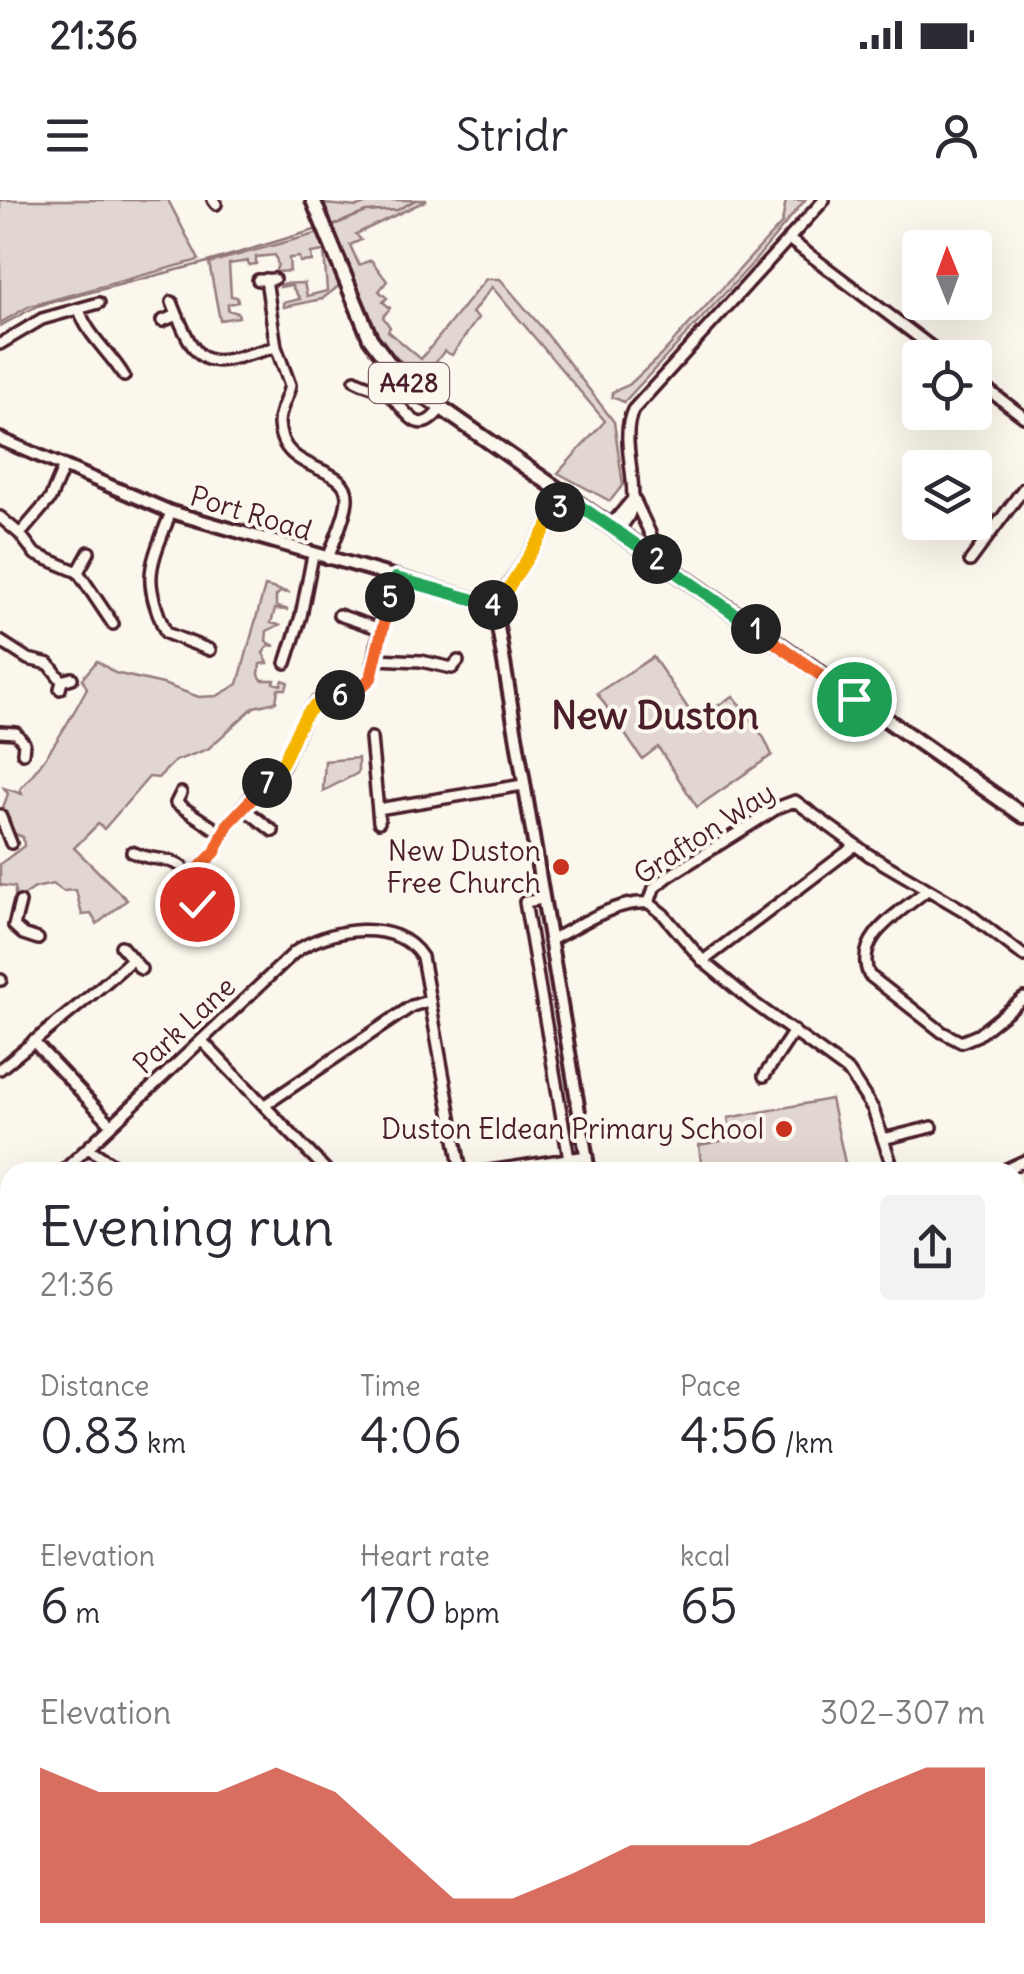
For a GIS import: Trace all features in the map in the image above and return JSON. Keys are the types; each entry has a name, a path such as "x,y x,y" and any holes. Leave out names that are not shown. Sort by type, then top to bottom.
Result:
{"main road":[{"name":"A428","path":"313,200 363,324 377,348 404,379 1024,816"}],"street":[{"path":"613,528 622,528 633,510 625,439 633,410 824,200"},
{"path":"790,240 922,340"},
{"path":"266,279 276,347 290,385 279,417 283,441 298,459 338,478 346,490 348,502 328,559"},
{"path":"172,302 196,355 209,361 221,362 276,347"},
{"path":"0,344 42,319 99,303"},
{"path":"80,309 91,336 124,376"},
{"path":"162,321 177,315"},
{"path":"116,363 130,356"},
{"path":"355,380 386,392 417,422 433,420 441,408"},
{"path":"992,393 1024,417"},
{"name":"Port Road","path":"0,438 170,512 497,606"},
{"path":"20,534 50,500 64,466"},
{"path":"970,561 1024,488"},
{"path":"567,497 497,606 587,1162"},
{"path":"633,499 666,565"},
{"path":"170,512 149,573 154,607 166,632 210,650"},
{"path":"0,517 35,554 78,572 113,624"},
{"path":"78,572 89,552"},
{"path":"286,663 301,616 313,555"},
{"path":"191,874 215,852 242,808 283,766 307,712 316,702 356,692 371,678 380,629 396,578"},
{"path":"104,608 114,602"},
{"path":"338,614 380,629"},
{"path":"1,642 28,658 49,664 64,683"},
{"path":"375,659 422,661 453,669"},
{"path":"0,732 16,733 27,746"},
{"path":"372,738 379,822"},
{"path":"378,809 523,785"},
{"path":"175,801 224,834"},
{"name":"Grafton Way","path":"549,941 616,908 649,902 654,888 669,876 788,802 801,803 856,846 938,893 1024,956"},
{"path":"242,808 274,832"},
{"path":"0,815 12,845"},
{"path":"703,961 856,846"},
{"path":"132,852 144,862 177,861 191,874 206,899"},
{"path":"927,890 870,939 863,961 869,976 942,1032 962,1042 978,1036 1024,998"},
{"path":"542,899 525,902 570,1159"},
{"path":"14,926 20,902"},
{"path":"649,902 703,961 751,1002 849,1072 873,1109 891,1162"},
{"path":"0,929 14,926"},
{"path":"14,926 38,939"},
{"name":"Park Lane","path":"73,1162 295,952 354,932 390,933 418,950 426,971 428,1001 459,1162"},
{"path":"121,946 141,969"},
{"path":"0,1070 92,997 132,959"},
{"path":"265,1105 412,1006 428,1001"},
{"path":"544,1005 560,1002"},
{"path":"764,1076 794,1031"},
{"path":"33,1041 111,1124"},
{"path":"202,1041 316,1162"},
{"path":"883,1139 932,1127"},
{"path":"88,1148 109,1162"},
{"path":"550,1162 586,1156"}],"shaded area":[{"path":"0,200 168,200 199,260 30,306 0,323"},
{"path":"375,200 427,200 356,234 361,240 350,245 359,265 371,260 387,281 379,291 390,308 383,317 390,327 388,331 421,359 486,279 500,279 614,422 623,485 610,501 558,473 605,421 492,287 472,313 478,318 452,355 444,351 424,379 389,352 371,323 323,204 357,207"},
{"path":"786,200 805,200 752,264 624,402 612,397 612,392 629,385 660,356 782,223"},
{"path":"319,233 340,285 322,299 284,307 283,303 300,299 291,285 280,284 304,283 307,296 327,291 324,251 311,253 312,261 289,258 290,271 275,272 275,255 256,257 256,264 229,264 231,296 237,297 238,302 228,304 228,310 239,317 220,320 209,263"},
{"path":"265,586 290,593 280,592 276,596 276,606 288,610 275,609 271,623 279,625 267,631 266,641 275,646 269,645 263,653 268,663 260,664 259,675 262,680 275,680 281,685 283,680 288,682 286,689 278,689 276,702 254,707 208,749 175,761 158,778 149,777 104,829 98,824 74,848 127,900 97,924 91,914 82,915 76,890 63,891 53,884 35,888 20,898 15,897 15,887 0,885 0,864 24,846 23,837 12,833 9,818 2,810 8,794 4,788 22,794 20,789 72,715 87,688 82,679 97,661 115,673 199,697 217,696 238,684"},
{"path":"653,657 696,720 733,696 772,755 697,807 658,747 642,759 597,693"},
{"path":"358,758 358,773 323,791 325,761"},
{"name":"Duston Eldean Primary School","path":"831,1099 845,1162 701,1162 699,1145 732,1139 728,1118"}],"waterway":[{"path":"331,226 366,212 397,210 416,200"},
{"path":"0,326 37,306 318,229"}],"place":[{"name":"New Duston Free Church","path":"561,867"},
{"name":"Duston Eldean Primary School","path":"784,1129"}],"district":[{"name":"New Duston","path":"655,716"}],"route":[{"path":"197,904 205,898 191,874 215,852 228,824 250,798 283,766 307,712 316,702 356,692 371,678 396,578 497,606 567,497 854,699"}]}
